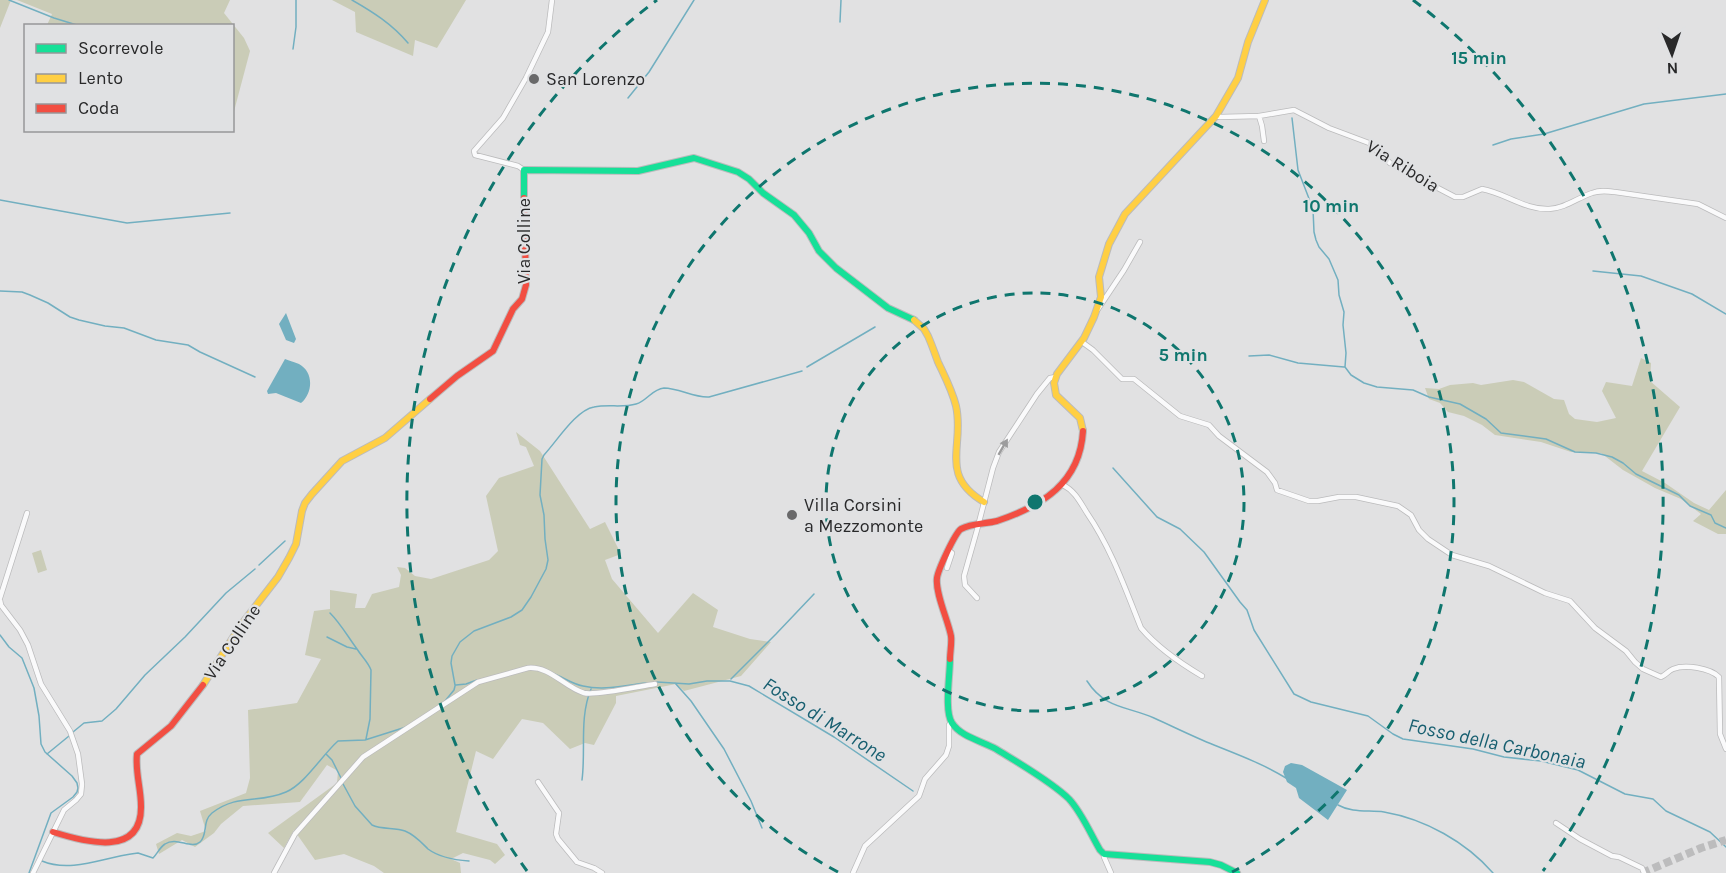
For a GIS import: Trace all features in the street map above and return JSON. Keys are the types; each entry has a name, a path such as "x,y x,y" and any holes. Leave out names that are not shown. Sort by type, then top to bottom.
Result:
{"street":[{"path":"552,0 548,32 526,78 503,118 474,151 475,155 518,166 524,170 638,171 694,158 738,172 749,179 763,193 794,215 809,233 819,251 836,268 888,308 917,321 924,328 952,392 957,412 958,437 955,455 958,473 965,487 976,498 984,502"},
{"path":"1111,873 1104,854 1098,848 1079,812 1068,798 1052,785 994,748 958,730 951,722 948,709 951,634 937,582 938,574 955,534 960,528 1006,518 1047,497 1063,485 1075,464 1083,428 1076,413 1057,397 1054,386 1056,377 1082,342 1098,309 1101,297 1099,274 1117,225 1216,116 1238,78 1248,42 1264,0"},
{"name":"Via Riboia","path":"1216,116 1259,116 1294,111 1370,144 1390,163 1455,197 1463,197 1482,189 1527,205 1548,209 1573,203 1591,193 1615,192 1698,204 1726,218"},
{"path":"1259,116 1264,141"},
{"name":"Via Colline","path":"53,832 86,842 111,843 123,839 136,830 140,824 142,809 136,765 137,754 171,726 207,679 241,625 278,577 296,544 305,503 342,460 385,438 457,376 494,351 513,309 522,299 526,285 524,170"},
{"path":"1098,309 1140,242"},
{"path":"1082,342 1122,379 1134,379 1180,416 1209,425 1219,436 1267,472 1275,483 1276,490 1309,501 1356,497 1398,506 1411,516 1419,530 1452,555 1489,566 1545,593 1570,601 1595,628 1626,651 1643,669 1656,676 1661,677 1672,669 1680,667 1716,674 1719,677 1720,734 1726,749"},
{"path":"977,598 965,585 964,578 988,481 999,452 1037,394 1050,378 1056,377"},
{"path":"1063,485 1077,497 1099,530 1128,599 1146,634 1179,662 1202,676"},
{"path":"27,513 0,599 1,604 20,630 28,645 41,684 70,731 78,754 82,784 81,794 64,810 33,873"},
{"path":"947,568 952,555 952,552 948,550"},
{"path":"274,873 296,834 363,757 478,682 528,668 536,668 586,694 655,684"},
{"path":"854,873 865,846 919,796 925,779 946,755 951,722"},
{"path":"538,782 559,813 556,834 558,839 577,862 602,873"},
{"path":"1556,823 1612,856 1642,868 1644,873"},
{"path":"1104,854 1210,862 1237,873"}],"green space":[{"path":"0,0 11,0 0,28"},
{"path":"17,0 230,0 224,13 233,24 47,24 52,14"},
{"path":"332,0 466,0 437,48 415,40 413,56 356,32 355,12"},
{"path":"234,26 244,38 250,51 234,111"},
{"path":"1641,358 1651,363 1650,381 1680,407 1642,471 1709,510 1726,490 1726,534 1718,534 1693,521 1701,514 1681,499 1623,470 1601,453 1571,452 1541,442 1495,435 1464,416 1448,412 1440,403 1429,399 1425,388 1439,389 1450,385 1473,383 1481,385 1513,380 1524,382 1554,399 1564,400 1569,414 1575,419 1597,422 1616,418 1602,391 1606,382 1632,386"},
{"path":"516,432 540,451 590,529 605,522 621,554 605,560 612,579 658,633 693,593 718,610 713,627 750,639 771,642 741,676 684,691 676,684 616,696 616,703 594,745 585,743 570,749 543,723 522,719 493,759 476,751 456,832 497,844 505,855 495,864 490,860 463,853 451,859 460,863 461,873 384,873 374,866 344,854 315,860 294,830 284,848 268,833 337,783 338,771 327,765 300,802 243,806 195,847 182,840 159,854 156,844 177,833 191,836 206,831 200,811 246,793 250,778 248,710 297,703 321,659 305,655 314,611 330,609 330,590 357,594 355,608 365,608 372,594 399,587 401,575 397,567 405,568 415,576 431,579 489,560 498,551 486,496 499,478 534,466 526,447 520,445"},
{"path":"41,550 47,570 38,573 32,553"}],"water":[{"path":"286,313 296,339 294,343 286,340 279,324"},
{"path":"285,359 299,364 309,377 310,388 301,403 276,393 268,394 267,391"},
{"path":"1291,763 1302,765 1347,790 1328,820 1299,798 1296,788 1287,782 1283,772 1285,766"}],"waterway":[{"path":"9,0 74,24"},
{"path":"293,49 296,0"},
{"path":"352,0 382,19 408,43"},
{"path":"628,98 649,72 694,0"},
{"path":"840,22 841,0"},
{"path":"1493,145 1511,139 1544,134 1644,104 1726,94"},
{"path":"1292,118 1298,170 1313,209 1316,240 1329,259 1338,280 1344,312 1345,367 1351,375 1364,383 1377,387 1413,390 1429,397 1460,404 1486,419 1501,433 1546,439 1575,452 1596,453 1612,457 1636,474 1679,495 1690,506 1711,515 1715,523 1726,528"},
{"path":"0,200 127,223 230,213"},
{"path":"1593,271 1641,276 1692,294 1726,314"},
{"path":"0,291 22,292 79,320 124,328 156,340 188,345 255,377"},
{"path":"807,367 875,327"},
{"path":"1249,356 1269,355 1298,363 1344,367"},
{"path":"455,685 451,663 452,656 460,642 474,631 511,617 522,610 546,569 548,560 540,495 542,459 580,414 594,407 636,404 664,388 709,397 802,371"},
{"name":"Fosso della Carbonaia","path":"1113,468 1157,517 1180,529 1204,552 1247,610 1254,630 1294,694 1311,702 1368,716 1403,739 1473,749 1504,757 1541,761 1578,770 1625,794 1653,799 1666,811 1710,832 1726,847"},
{"path":"259,565 285,541"},
{"path":"73,732 84,723 102,721 116,709 145,675 226,593 255,569"},
{"path":"731,679 814,594"},
{"path":"330,613 371,670 370,719 366,739"},
{"path":"0,635 22,658 34,688 41,744 45,752 72,776 78,788 73,797 51,813 29,873"},
{"path":"327,637 356,649"},
{"name":"Fosso di Marrone","path":"552,673 575,684 591,687 607,688 646,683"},
{"name":"Fosso di Marrone","path":"456,685 477,680"},
{"name":"Fosso di Marrone","path":"657,682 689,684 730,681 749,686 834,737 913,791"},
{"path":"1087,681 1101,697 1117,706 1154,718 1260,764 1286,778"},
{"path":"675,683 691,701 724,749 762,828"},
{"name":"Fosso di Marrone","path":"445,701 455,686"},
{"path":"582,780 585,711 591,689"},
{"name":"Fosso di Marrone","path":"42,861 64,866 86,864 138,853 153,858 163,845 170,842 196,844 204,836 207,820 212,813 231,803 267,798 286,792 300,783 338,741 365,740 406,727"},
{"path":"47,754 69,736"},
{"path":"326,754 332,760 341,778"},
{"path":"342,782 355,806 372,825 405,831 438,855 469,861"},
{"path":"1338,805 1354,810 1399,815 1429,826 1470,851 1493,873"}],"tunnel":[{"path":"1642,873 1726,840"}],"traffic: fast":[{"path":"524,198 524,170 638,171 694,158 738,172 749,179 763,193 794,215 809,233 819,251 836,268 888,308 914,320"},
{"path":"950,659 948,710 952,723 961,732 996,749 1034,772 1069,799 1104,854 1210,862 1237,873"}],"traffic: slow":[{"path":"1083,431 1080,418 1056,395 1054,383 1057,374 1084,338 1094,317 1101,297 1099,277 1109,244 1125,214 1216,116 1238,78 1248,42 1265,0"},
{"path":"914,320 928,336 956,406 958,420 956,458 961,481 970,492 984,502"},
{"path":"203,685 241,625 278,577 289,558 296,544 302,511 312,494 342,461 385,438 430,399"}],"traffic: jam":[{"path":"430,399 457,376 493,351 513,309 522,299 526,285 524,198"},
{"path":"950,659 951,636 938,591 937,578 955,537 965,527 997,521 1029,508 1056,490 1075,465 1083,431"},
{"path":"53,832 95,842 122,840 132,833 139,822 141,806 137,754 171,726 203,685"}],"place":[{"name":"San Lorenzo","path":"534,79"},
{"name":"Villa Corsini a Mezzomonte","path":"792,515"}]}
